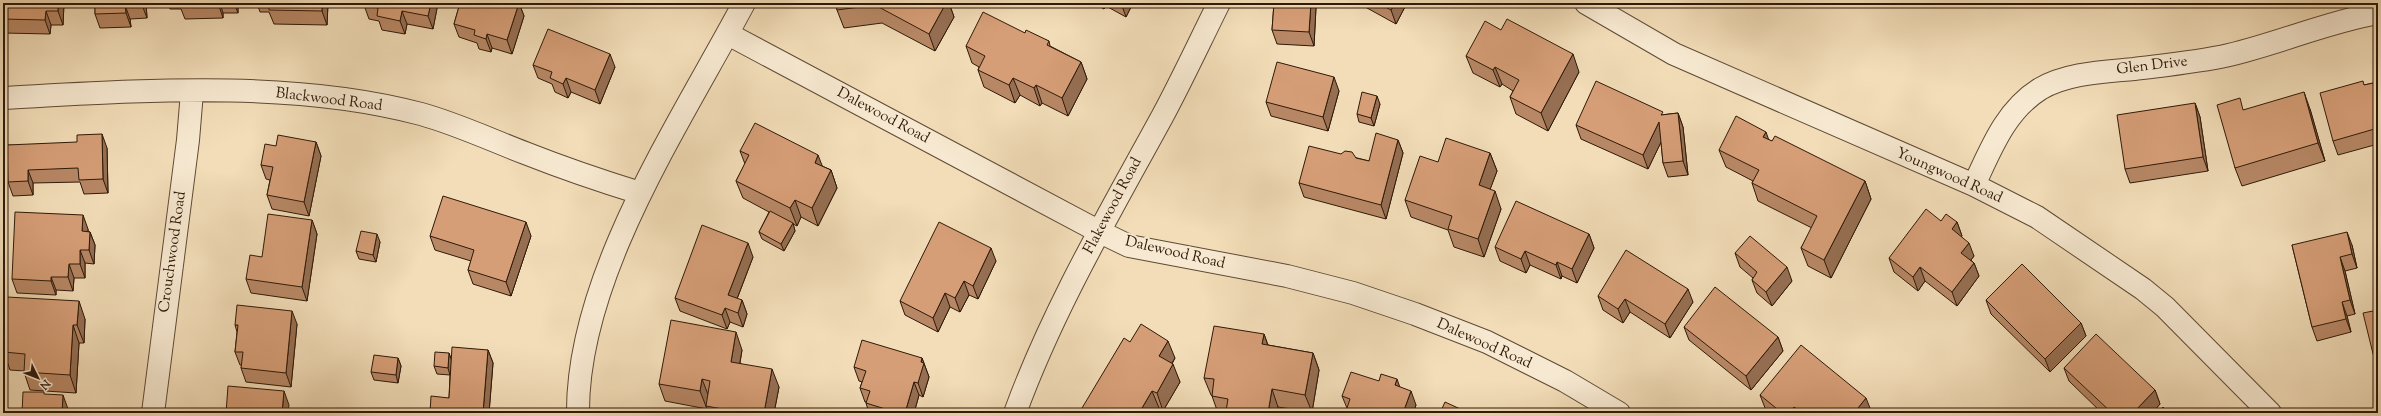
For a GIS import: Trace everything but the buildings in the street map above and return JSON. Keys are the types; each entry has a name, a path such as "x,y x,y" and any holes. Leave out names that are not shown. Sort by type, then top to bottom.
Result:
{"street":[{"path":"578,413 580,376 588,332 605,279 640,193 744,3"},
{"name":"Flakewood Road","path":"1015,413 1031,370 1098,231 1163,116 1219,3"},
{"name":"Youngwood Road","path":"1586,3 1674,54 1974,185 2037,217 2143,289 2165,307 2270,413"},
{"name":"Glen Drive","path":"1974,185 2000,131 2018,105 2040,89 2062,79 2090,74 2180,64 2229,55 2340,21 2378,13"},
{"name":"Dalewood Road","path":"728,34 1098,231 1129,246 1287,276 1353,293 1415,314 1487,342 1565,381 1619,413"},
{"name":"Blackwood Road","path":"3,98 192,92 311,95 360,101 420,114 577,173 640,193"},
{"name":"Crouchwood Road","path":"153,413 188,140 192,92"}]}
